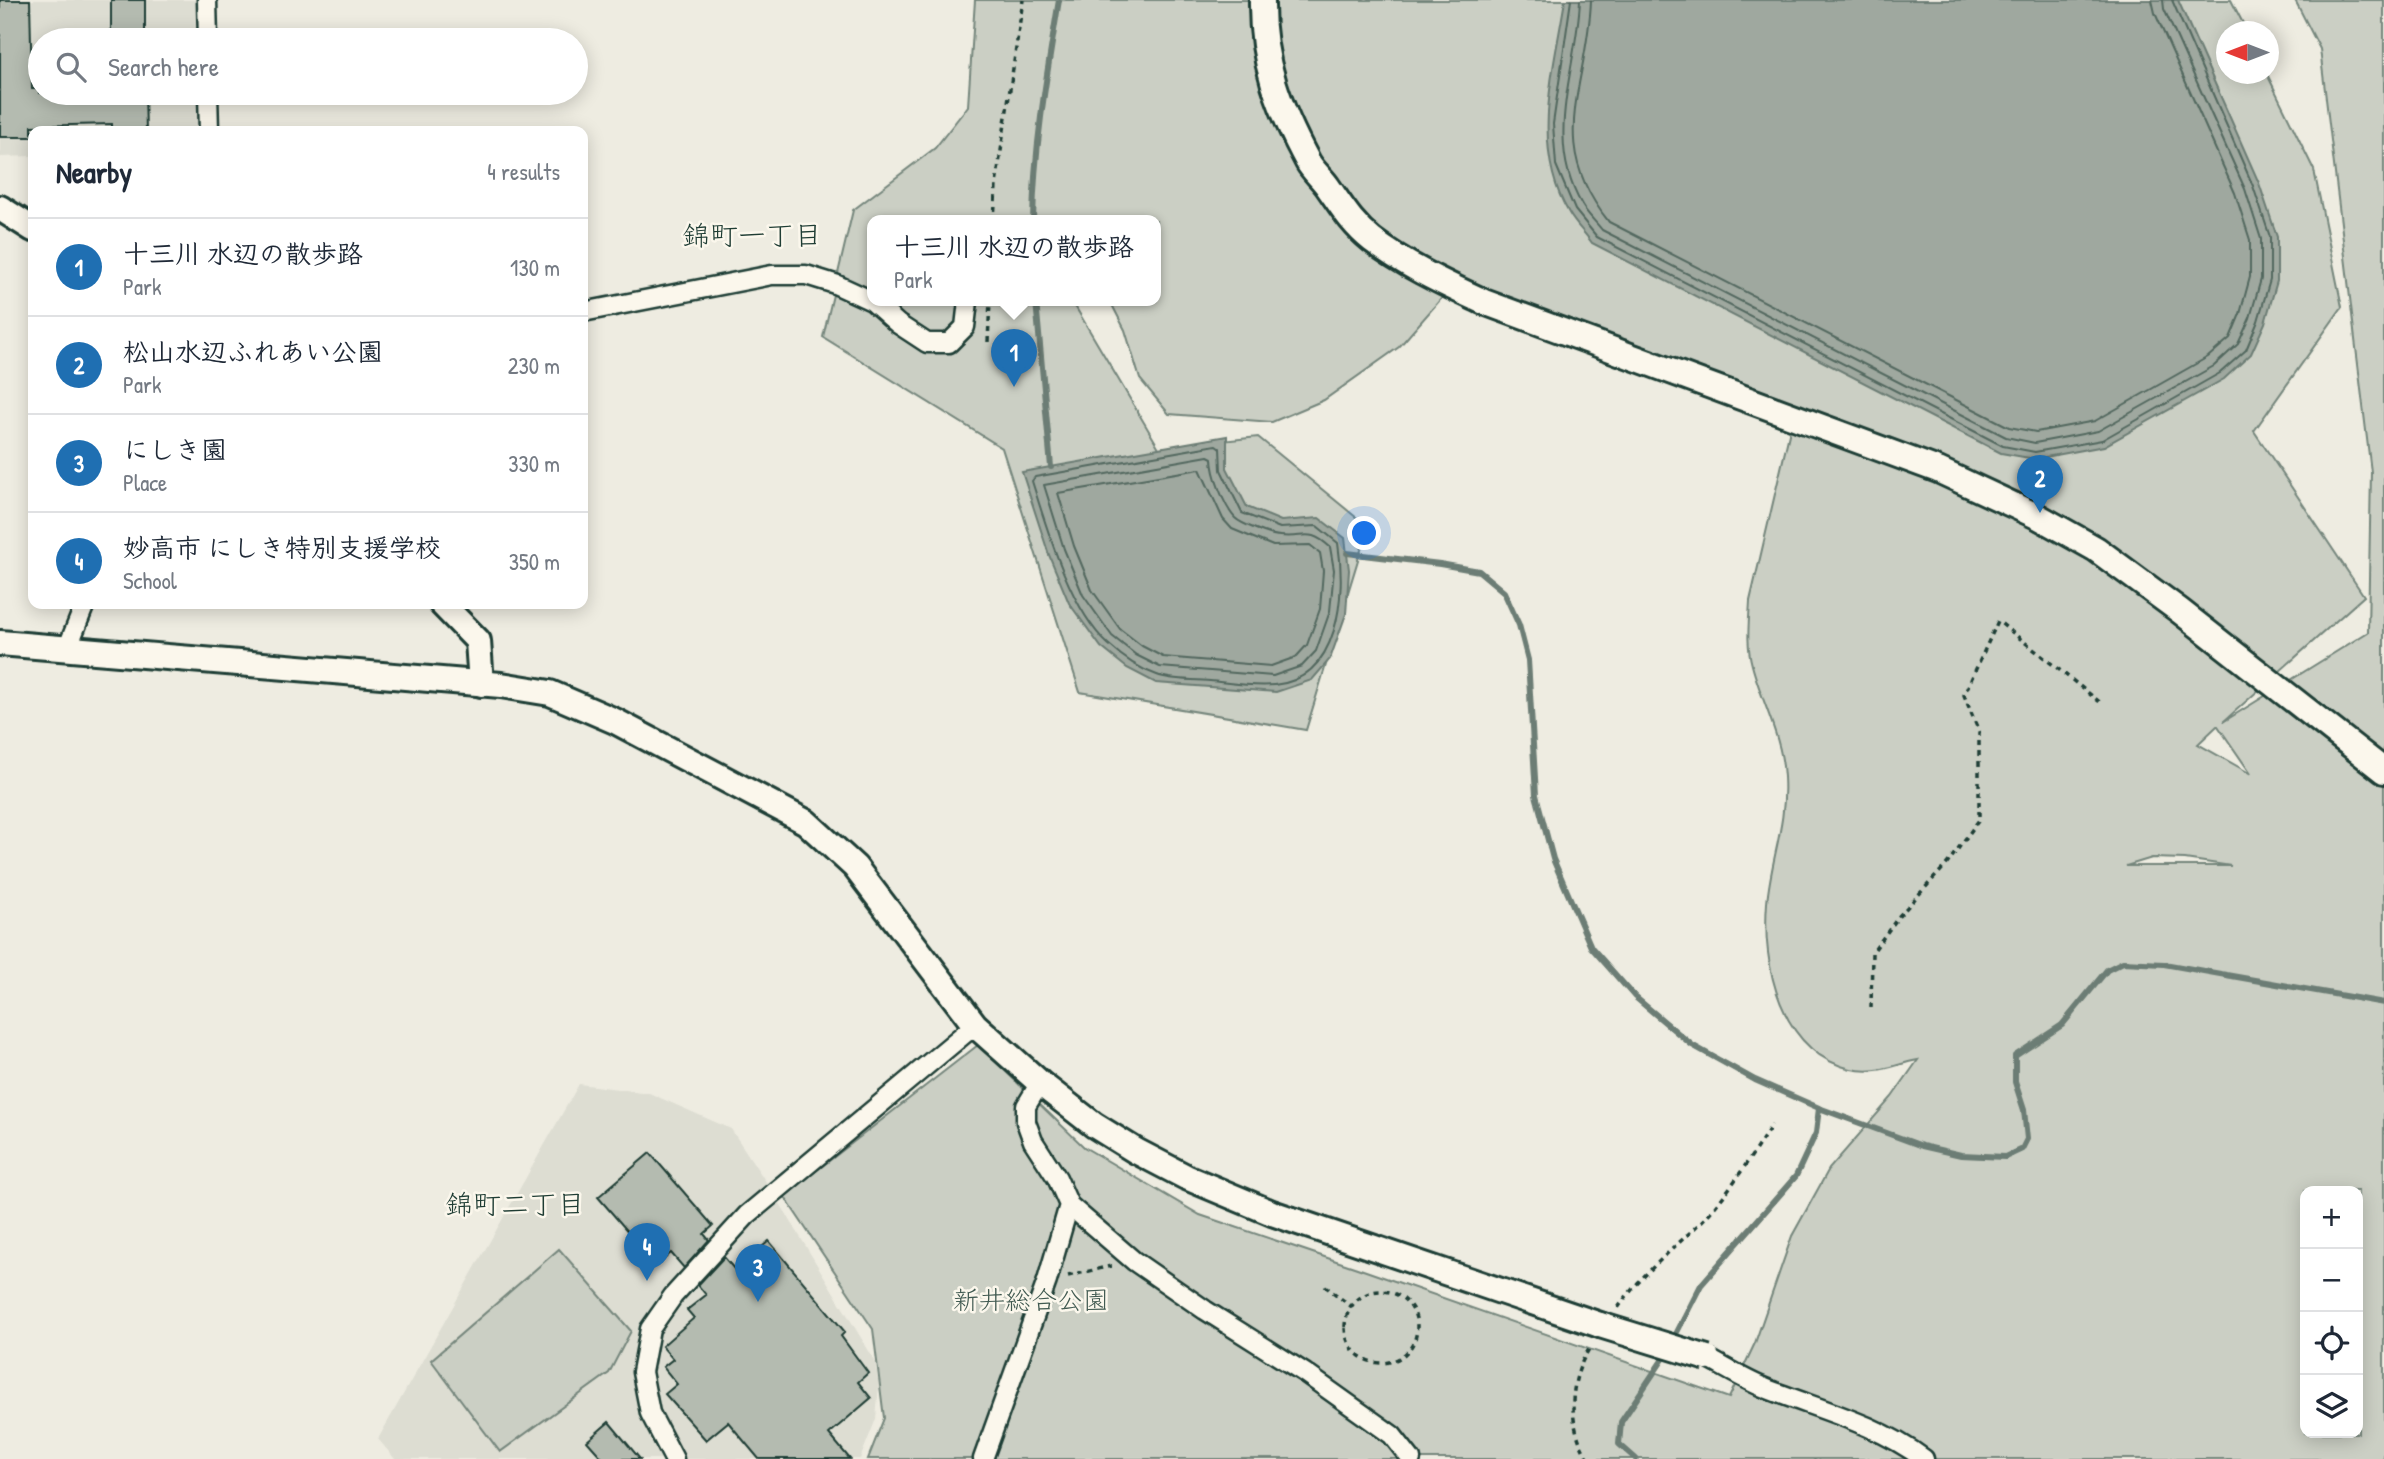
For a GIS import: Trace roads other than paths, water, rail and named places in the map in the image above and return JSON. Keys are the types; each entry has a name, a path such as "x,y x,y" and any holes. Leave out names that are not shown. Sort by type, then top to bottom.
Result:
{"street":[{"path":"207,0 208,28"},
{"path":"1262,0 1265,54 1279,102 1309,164 1348,218 1372,239 1440,281 1483,302 1938,470 2039,517 2096,549 2180,611 2384,771"},
{"path":"208,105 209,126"},
{"path":"0,208 28,226"},
{"path":"588,311 772,275 806,275 835,284 867,299"},
{"path":"878,306 898,324 927,343 949,343 965,327 967,306"},
{"path":"67,649 83,609"},
{"path":"447,609 478,641 481,684"},
{"path":"0,643 481,684 550,693 615,721 806,822 855,867 975,1025 1040,1083 1094,1125 1136,1151 1222,1193 1272,1213 1602,1328 1707,1358 1762,1387 1859,1421 1884,1433 1924,1459"},
{"path":"674,1459 650,1413 642,1372 650,1329 673,1296 747,1215 975,1025"},
{"path":"1040,1083 1026,1106 1026,1122 1033,1141 1057,1178 1069,1205 1134,1261 1305,1373 1392,1435 1411,1459"},
{"path":"983,1459 1047,1281 1069,1205"}],"water":[{"path":"1565,0 2178,0 2259,183 2277,237 2277,281 2265,323 2251,354 2224,379 2104,446 2035,459 2001,453 1592,243 1569,213 1557,188 1550,162 1548,108"},
{"path":"1227,436 1227,468 1247,507 1281,521 1319,518 1345,538 1349,570 1346,614 1330,659 1312,680 1276,692 1156,683 1127,668 1101,647 1069,603 1049,555 1022,472"}],"waterway":[{"path":"1033,215 1039,138 1059,0"},
{"path":"1036,306 1051,467"},
{"path":"1347,553 1479,571 1504,592 1519,625 1528,660 1536,795 1553,859 1591,947 1635,997 1692,1045 1755,1080 1819,1108 1922,1146 1961,1155 2005,1157 2022,1149 2027,1139 2024,1110 2015,1082 2015,1056 2062,1025 2107,970 2123,962 2164,964 2384,1003"},
{"path":"1673,1340 1701,1285 1796,1176 1816,1133 1819,1108"},
{"path":"1636,1459 1619,1444 1621,1422 1667,1353"}],"place":[{"name":"十三川 水辺の散歩路","path":"1014,387"},
{"name":"松山水辺ふれあい公園","path":"2040,513"},
{"name":"妙高市 にしき特別支援学校","path":"647,1281"},
{"name":"にしき園","path":"758,1302"}],"district":[{"name":"錦町一丁目","path":"752,235"},
{"name":"錦町二丁目","path":"515,1204"}],"park label":[{"name":"新井総合公園","path":"1031,1300"}]}
